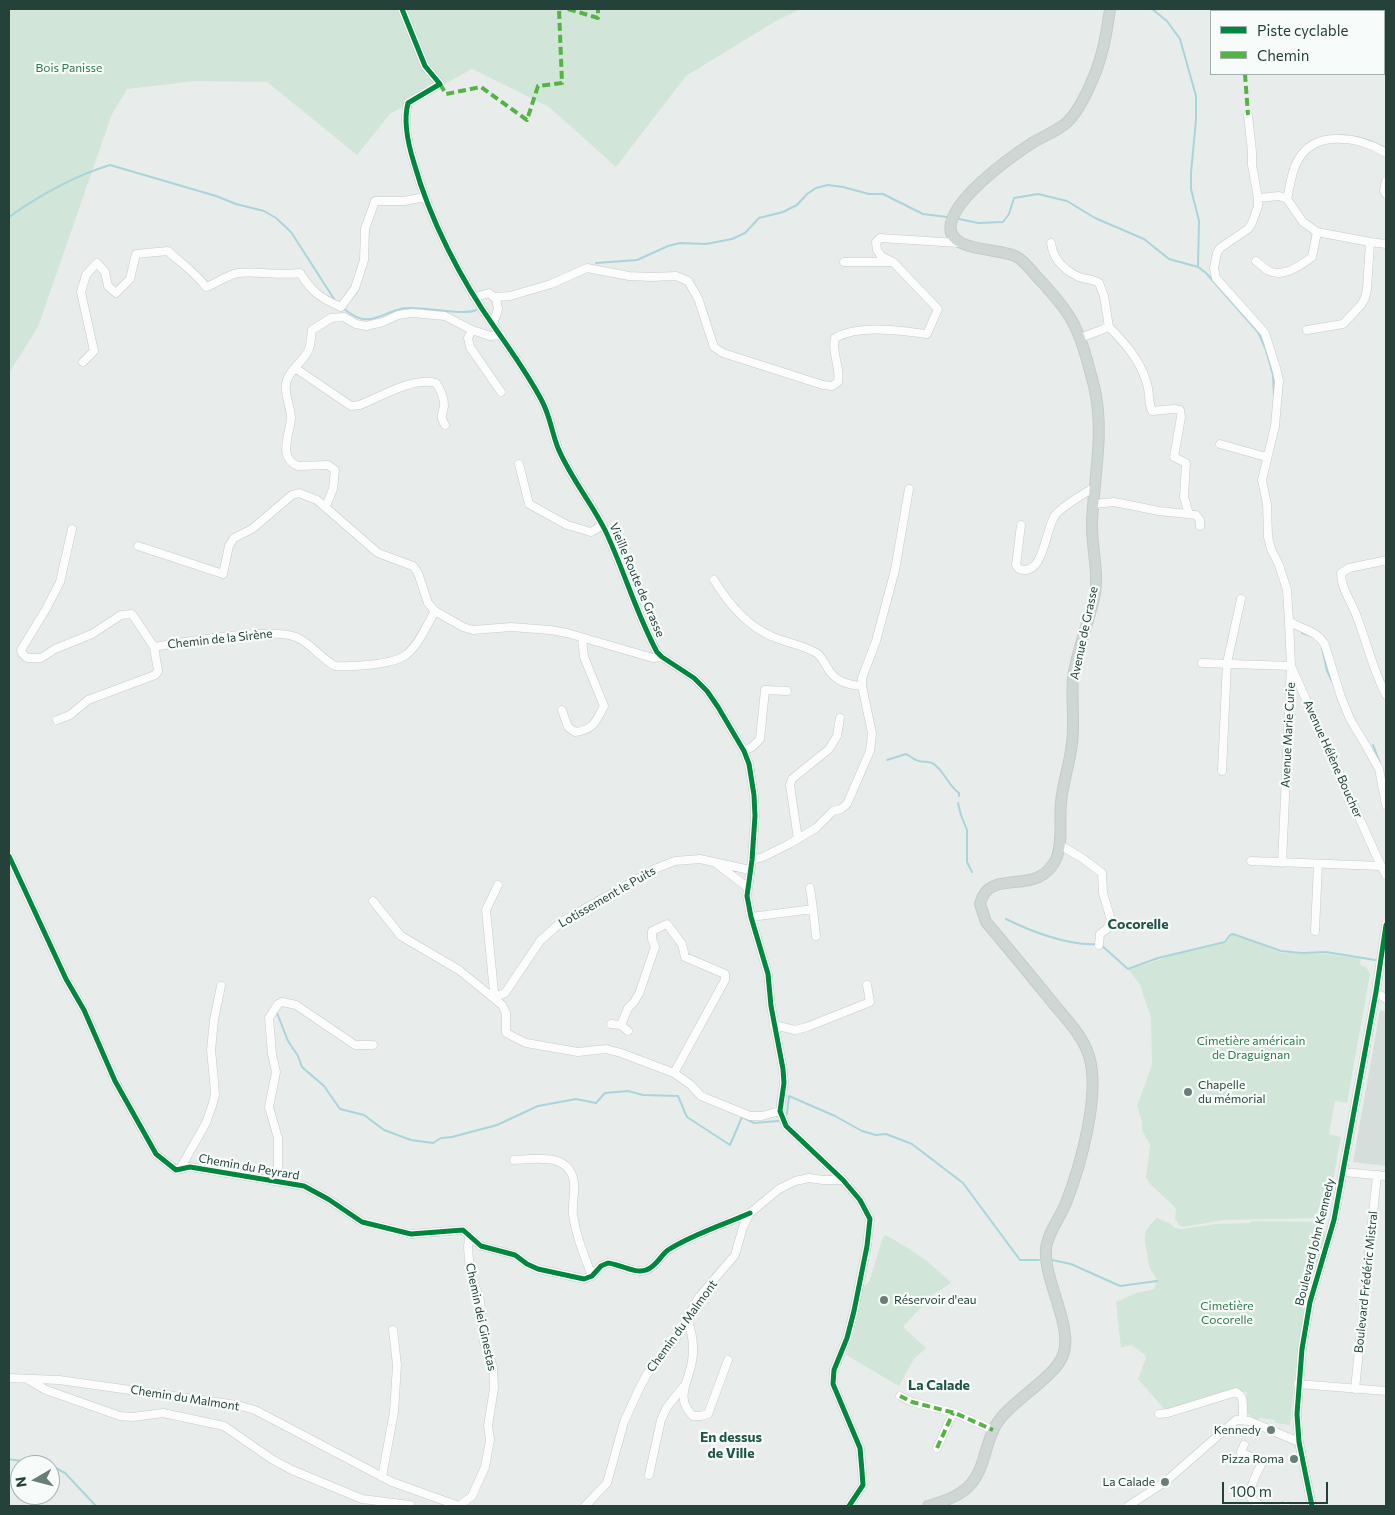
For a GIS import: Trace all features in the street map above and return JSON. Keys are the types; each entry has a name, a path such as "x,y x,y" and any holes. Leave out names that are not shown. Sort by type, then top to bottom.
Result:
{"main road":[{"path":"959,243 951,233 951,223 963,200 1031,144 1066,124 1074,115 1102,52 1110,9"},
{"name":"Avenue de Grasse","path":"928,1506 967,1489 979,1473 993,1430 999,1420 1015,1403 1052,1372 1064,1355 1066,1341 1064,1329 1048,1268 1046,1247 1064,1208 1076,1175 1089,1119 1092,1079 1091,1064 1084,1044 1070,1024 986,922 980,904 985,891 991,887 1028,881 1047,871 1056,857 1060,846 1062,789 1074,733 1073,678 1095,596 1092,523 1100,424 1099,407 1080,338 1071,319 1057,300 1017,257 959,243"}],"street":[{"name":"Vieille Route de Grasse","path":"402,9 425,66 440,84 408,103 406,110 409,147 425,197 446,244 493,325 543,404 558,448 570,472 603,525 657,652 694,678 707,691 744,751 752,778 755,816 747,896 751,917 766,964 783,1076 780,1112"},
{"path":"1248,116 1252,165 1258,198 1280,196 1287,199 1303,222 1317,232 1386,244"},
{"path":"1287,199 1298,160 1302,154 1316,143 1338,138 1364,142 1386,153"},
{"path":"1386,181 1384,190 1386,194"},
{"path":"83,362 94,350 81,292 86,275 97,263 105,272 108,286 116,293 130,279 136,254 168,251 199,278 206,288 235,274 261,272 285,275 300,273 309,287 322,299 341,307 355,288 364,260 365,228 375,201 404,202 425,197"},
{"name":"Avenue Hélène Boucher","path":"1258,198 1258,206 1252,223 1242,234 1223,244 1216,253 1214,273 1221,284 1265,333 1272,349 1279,381 1275,426 1262,480 1267,504 1268,537 1287,590 1291,666 1386,875"},
{"path":"1256,261 1269,271 1280,273 1298,267 1312,257 1317,232"},
{"path":"476,296 489,293 495,297 510,296 551,284 587,268 629,276 676,276 688,281 698,298 714,347 732,356 823,385 832,386 838,382 839,373 833,346 835,338 843,334 881,329 928,334 938,309 894,262 881,256 877,250 876,242 880,238 959,243"},
{"path":"1307,330 1343,324 1361,305 1367,289 1370,242"},
{"path":"1051,243 1056,260 1078,277 1089,278 1099,283 1104,296 1109,327 1126,344 1139,366 1147,384 1152,412 1180,410 1181,417 1174,457 1186,464 1184,497 1189,514"},
{"path":"844,262 894,262"},
{"path":"498,306 510,296"},
{"path":"493,325 498,306 495,297"},
{"path":"326,506 334,489 335,470 328,465 298,466 289,461 287,452 286,437 291,418 286,384 295,368 309,350 312,330 331,318 344,317 356,324 366,326 383,322 398,315 412,313 445,316 472,330 490,336 501,335"},
{"path":"1080,338 1109,327"},
{"path":"472,330 468,338 470,346 501,392"},
{"path":"295,368 351,406 360,405 415,383 428,381 436,383 441,390 444,402 444,409 441,413 445,425"},
{"path":"1220,444 1266,458"},
{"path":"519,464 529,504 578,529 591,532 603,525"},
{"path":"1021,525 1016,564 1019,569 1024,571 1030,569 1039,559 1055,515 1095,487"},
{"path":"752,860 763,857 798,839 816,828 828,815 841,809 850,801 870,751 872,737 862,678 876,641 893,580 909,489"},
{"path":"138,546 223,574 229,546 234,538 252,529 292,495 299,493 308,495 326,506 378,553 413,566 418,573 428,603 435,611 463,627 473,630 511,627 535,628 567,633 653,658 662,657"},
{"path":"1094,504 1114,502 1159,511 1196,515 1200,520 1200,526"},
{"name":"Chemin de la Sirène","path":"57,720 70,715 88,700 155,675 158,671 154,647 132,614 121,615 92,634 55,649 41,658 27,658 22,654 21,650 60,582 72,529"},
{"path":"1386,562 1348,568 1341,573 1341,582 1357,616 1366,647 1386,695"},
{"path":"714,580 728,602 755,626 770,636 812,651 822,658 832,676 851,685 862,686"},
{"path":"1222,771 1227,664 1241,599"},
{"name":"Chemin de la Sirène","path":"154,647 193,641 276,633 298,638 335,666 384,663 400,658 408,653 435,611"},
{"path":"1289,624 1316,633 1325,645 1350,719 1379,769 1386,805"},
{"path":"562,710 568,727 575,732 592,728 604,706 584,657 582,638"},
{"name":"Avenue Marie Curie","path":"1202,663 1291,666 1282,863"},
{"path":"744,751 752,747 760,739 765,690 787,691"},
{"path":"798,839 790,785 792,779 829,749 837,736 840,718"},
{"path":"1060,846 1082,858 1102,873 1103,893 1111,920 1107,929 1100,934 1098,943"},
{"name":"Chemin du Peyrard","path":"9,856 66,979 84,1010 115,1081 156,1154 176,1170 181,1167 190,1167 304,1186 328,1199 362,1222 412,1234 462,1230 481,1246 515,1255 538,1269 584,1279 592,1276"},
{"name":"Lotissement le Puits","path":"498,885 486,910 494,992 498,996 505,993 540,941 561,922 666,864 675,861 700,859 750,870"},
{"path":"713,862 747,887"},
{"path":"1251,862 1381,866"},
{"path":"1315,931 1318,864"},
{"path":"810,888 816,936"},
{"path":"373,900 401,936 459,970 502,1005 506,1014 506,1033 526,1043 570,1051 606,1049 621,1053 674,1073 691,1085 701,1096 750,1116 762,1116 780,1112 786,1126 843,1180 860,1200 870,1219 868,1246 847,1338 834,1370 833,1384 860,1448 863,1485 849,1506"},
{"path":"751,917 812,909"},
{"path":"620,1025 628,1008 639,994 655,947 652,931 667,924 682,944 685,956 725,974 725,980 674,1073"},
{"name":"Boulevard John Kennedy","path":"1312,1506 1299,1442 1297,1414 1298,1384 1310,1302 1334,1220 1376,992 1386,925"},
{"path":"181,1167 206,1123 215,1095 211,1050 221,986"},
{"path":"774,1025 795,1030 807,1028 870,1002 867,986"},
{"path":"1376,992 1386,999"},
{"path":"278,1181 278,1138 269,1107 276,1072 272,1054 269,1018 275,1008 282,1002 296,1005 338,1032 346,1041 355,1045 373,1045"},
{"path":"611,1024 620,1025 628,1030"},
{"path":"514,1160 551,1159 560,1162 572,1174 574,1184 572,1210 575,1230 592,1276 601,1266 608,1263 645,1271 654,1266 668,1250 685,1240 750,1213"},
{"path":"1343,1172 1386,1176"},
{"name":"Boulevard Frédéric Mistral","path":"1355,1389 1377,1175"},
{"name":"Chemin du Malmont","path":"585,1506 606,1483 624,1422 647,1374 674,1341 700,1297 735,1255 743,1227 750,1213 779,1189 795,1181 809,1178 843,1180"},
{"name":"Chemin dei Ginestas","path":"459,1506 472,1496 486,1466 490,1440 488,1426 494,1388 493,1367 484,1342 480,1300 469,1266 469,1237"},
{"path":"687,1318 691,1330 693,1360 683,1394 683,1404 686,1410 693,1416 708,1414 728,1360"},
{"path":"382,1477 394,1412 397,1365 393,1330"},
{"name":"Chemin du Malmont","path":"9,1378 60,1380 237,1405 255,1410 382,1477 459,1506"},
{"path":"28,1379 46,1390 120,1416 133,1417 162,1412 224,1426 273,1460 301,1474 362,1499 412,1506"},
{"path":"648,1475 661,1420 686,1383"},
{"path":"1298,1384 1386,1392"},
{"path":"1159,1414 1168,1413 1236,1392 1243,1399 1246,1420"},
{"path":"900,1396 912,1402 953,1413 993,1430"},
{"path":"937,1448 953,1413"},
{"path":"1128,1506 1165,1482 1236,1420 1246,1420 1299,1442"},
{"path":"1244,1446 1241,1452 1262,1464 1252,1484 1250,1495 1261,1506"}],"shaded area":[{"path":"1380,1010 1386,1012 1386,1166 1353,1162"}],"green space":[{"name":"Bois Panisse","path":"9,9 801,9 776,21 686,76 616,167 549,107 472,69 390,114 357,155 267,82 196,81 127,89 112,114 38,327 9,373"},
{"name":"Cimetière américain de Draguignan","path":"1232,935 1281,953 1326,954 1361,959 1360,965 1366,967 1370,974 1347,1103 1335,1101 1329,1134 1341,1137 1326,1218 1223,1220 1184,1227 1180,1226 1175,1219 1176,1208 1146,1178 1150,1145 1142,1130 1142,1121 1137,1106 1152,1065 1151,1018 1140,985 1129,970 1176,954 1226,943"},
{"name":"Cimetière Cocorelle","path":"1157,1218 1171,1224 1175,1228 1181,1229 1216,1224 1250,1223 1251,1221 1326,1222 1324,1230 1326,1234 1305,1305 1290,1425 1260,1418 1257,1421 1244,1411 1247,1392 1232,1390 1166,1411 1138,1379 1146,1358 1144,1354 1131,1345 1121,1348 1116,1302 1137,1293 1154,1289 1156,1286 1156,1278 1149,1265 1145,1234 1146,1230"},
{"path":"886,1235 920,1256 951,1283 931,1296 903,1327 926,1348 914,1359 899,1386 846,1355 854,1331 863,1287 869,1282 883,1237"}],"waterway":[{"path":"1152,9 1167,21 1180,39 1196,96 1191,189 1199,221 1198,267"},
{"path":"9,217 58,187 110,165 264,211 276,218 291,232 336,302"},
{"path":"596,263 637,260 668,246 680,243 706,244 732,239 745,233 759,218 783,212 797,205 807,194 816,188 828,185 869,194 883,194 923,214 947,217"},
{"path":"959,219 978,223 1003,222 1009,214 1014,198 1038,194 1067,201 1095,218 1144,239 1169,259 1198,267 1206,273 1258,332 1266,350 1273,375 1274,395"},
{"path":"343,308 358,318 363,319 375,318 396,310 408,308 453,312 476,310"},
{"path":"1302,633 1312,636"},
{"path":"1322,647 1327,671 1334,685"},
{"path":"1373,745 1380,763"},
{"path":"887,760 906,754 919,761 933,763 959,793 959,796"},
{"path":"958,803 967,830 967,862 972,872"},
{"path":"1006,919 1038,933 1062,940 1074,943 1096,944"},
{"path":"1101,945 1128,969 1158,958 1225,942 1233,934 1281,951 1302,953 1326,952 1375,960"},
{"path":"277,1013 288,1041 298,1056 302,1067 324,1086 340,1109 364,1115 384,1130 411,1140 433,1143 441,1138 452,1137 497,1125 538,1106 576,1099 596,1103 605,1093 628,1091 643,1095 678,1096 687,1117 730,1145 742,1117 754,1123 778,1121"},
{"path":"787,1114 789,1096 835,1116 862,1131 876,1135 886,1134 912,1144 963,1183 1020,1260 1039,1260"},
{"path":"1052,1260 1071,1264 1120,1286 1157,1281"},
{"path":"60,1470 65,1473 96,1506"}],"marked path":[{"path":"440,84 446,94 481,87 527,120 538,86 562,83 559,9"},
{"path":"568,9 598,18 598,9"},
{"path":"1245,75 1248,115"},
{"path":"900,1396 912,1402 955,1413 993,1430"},
{"path":"937,1448 953,1413"}],"cycle path":[{"path":"402,9 425,66 440,84 408,103 406,118 408,141 412,156 438,228 470,290 526,373 542,401 563,459 605,530 657,652 694,678 707,691 744,751 749,764 755,816 747,896 751,917 768,974 771,1006 783,1069 784,1083 780,1111 786,1126 843,1180 860,1200 870,1219 867,1246 854,1311 847,1338 834,1370 833,1384 860,1448 863,1485 849,1506"},
{"path":"9,856 66,979 84,1010 115,1081 156,1154 176,1170 190,1167 304,1186 328,1199 362,1222 411,1234 463,1230 481,1246 515,1255 538,1269 584,1279 592,1276 601,1266 608,1263 637,1271 646,1270 653,1266 665,1252 678,1244 750,1213"},
{"path":"1312,1506 1299,1442 1297,1414 1302,1349 1310,1302 1334,1220 1376,992 1386,925"}],"place":[{"name":"Chapelle du mémorial","path":"1188,1092"},
{"name":"Réservoir d'eau","path":"884,1300"},
{"name":"Kennedy","path":"1271,1430"},
{"name":"Pizza Roma","path":"1294,1459"},
{"name":"La Calade","path":"1165,1482"}],"district":[{"name":"Cocorelle","path":"1138,924"},
{"name":"La Calade","path":"939,1385"},
{"name":"En dessus de Ville","path":"731,1445"}]}
